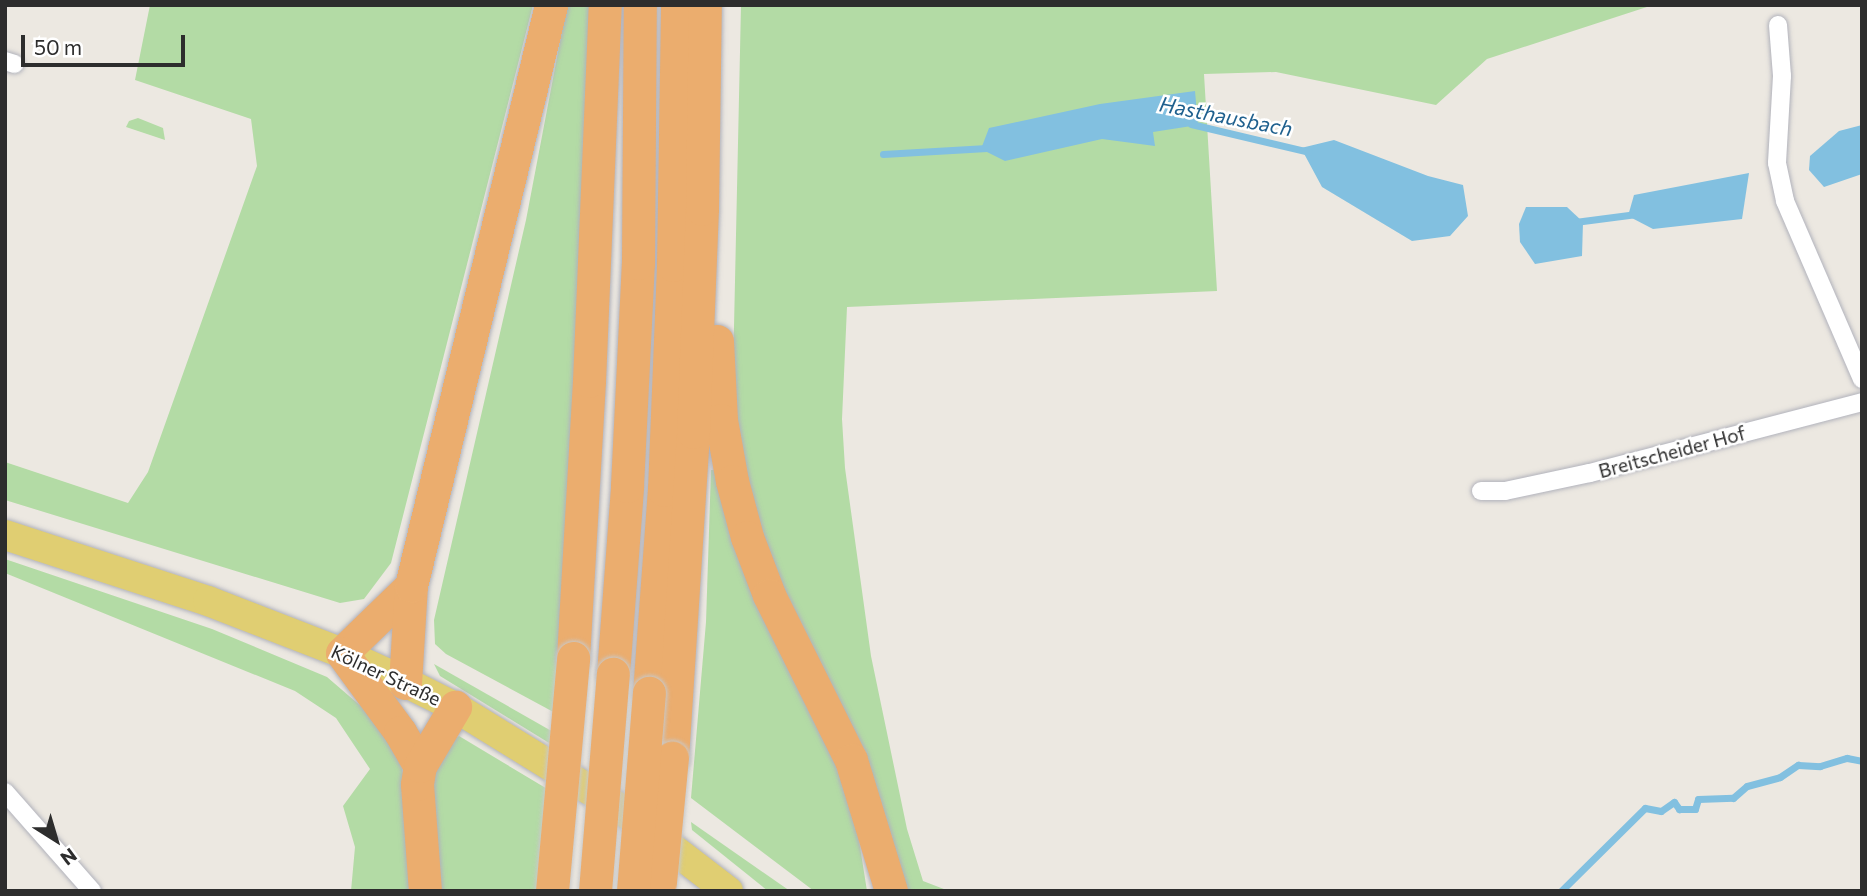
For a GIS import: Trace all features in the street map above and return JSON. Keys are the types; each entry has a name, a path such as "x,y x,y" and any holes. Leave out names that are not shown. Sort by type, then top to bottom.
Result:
{"highway":[{"path":"405,683 411,586 551,5"},
{"path":"552,891 572,658 589,381 605,5"},
{"path":"595,891 627,486 638,263 640,5"},
{"path":"650,888 649,693 666,451 673,265 677,5"},
{"path":"650,888 672,758 693,432 702,209 705,5"},
{"path":"702,209 718,292 717,366 721,420 740,511 769,595 840,732 862,790 891,891"},
{"path":"411,586 342,653 400,732 420,766"},
{"path":"425,891 417,784 420,766 455,707"},
{"path":"876,842 877,891"}],"main road":[{"name":"Kölner Straße","path":"5,535 208,601 342,653 455,707 621,809 728,891"}],"street":[{"path":"1778,25 1782,76 1777,163 1785,201 1862,379"},
{"name":"Breitscheider Hof","path":"1481,491 1505,491 1590,473 1862,402"},
{"path":"5,792 92,891"}],"green space":[{"path":"150,5 533,5 391,563 364,599 340,603 5,500 5,462 128,503 148,472 257,166 251,119 135,80"},
{"path":"567,5 592,5 559,715 446,654 435,644 434,620 526,220"},
{"path":"741,5 1653,5 1487,59 1436,105 1276,72 1204,74 1217,291 847,307 842,419 845,468 871,656 907,829 923,881 949,891 902,891 765,549 737,432 733,373"},
{"path":"138,118 163,128 165,140 126,127 129,121"},
{"path":"711,470 716,470 852,796 867,891 814,891 691,798 706,622"},
{"path":"5,559 212,629 327,677 377,720 402,768 409,815 411,891 351,891 355,847 343,806 370,769 336,718 295,691 5,573"},
{"path":"434,664 555,733 554,746 440,676"},
{"path":"459,736 549,790 538,891 436,891 430,815 436,760 448,744"},
{"path":"691,822 790,891 768,891 692,830"}],"water":[{"path":"1195,91 1198,125 1153,132 1155,146 1102,139 1005,161 981,149 989,128 1100,104"},
{"path":"1862,125 1862,174 1824,187 1809,170 1810,156 1839,131"},
{"path":"1334,140 1428,176 1463,185 1468,216 1450,236 1412,241 1322,187 1301,148"},
{"path":"1749,173 1742,219 1653,229 1628,216 1634,195"},
{"path":"1526,207 1567,207 1583,222 1582,256 1535,264 1520,242 1519,224"}],"waterway":[{"name":"Hasthausbach","path":"1191,124 1309,152"},
{"name":"Hasthausbach","path":"883,154 987,148"},
{"name":"Hasthausbach","path":"1575,222 1636,214"},
{"path":"1561,891 1645,808 1661,811 1674,802 1679,809 1695,809 1698,799 1733,798 1747,786 1780,777 1798,765 1820,766 1847,758 1862,761"}]}
